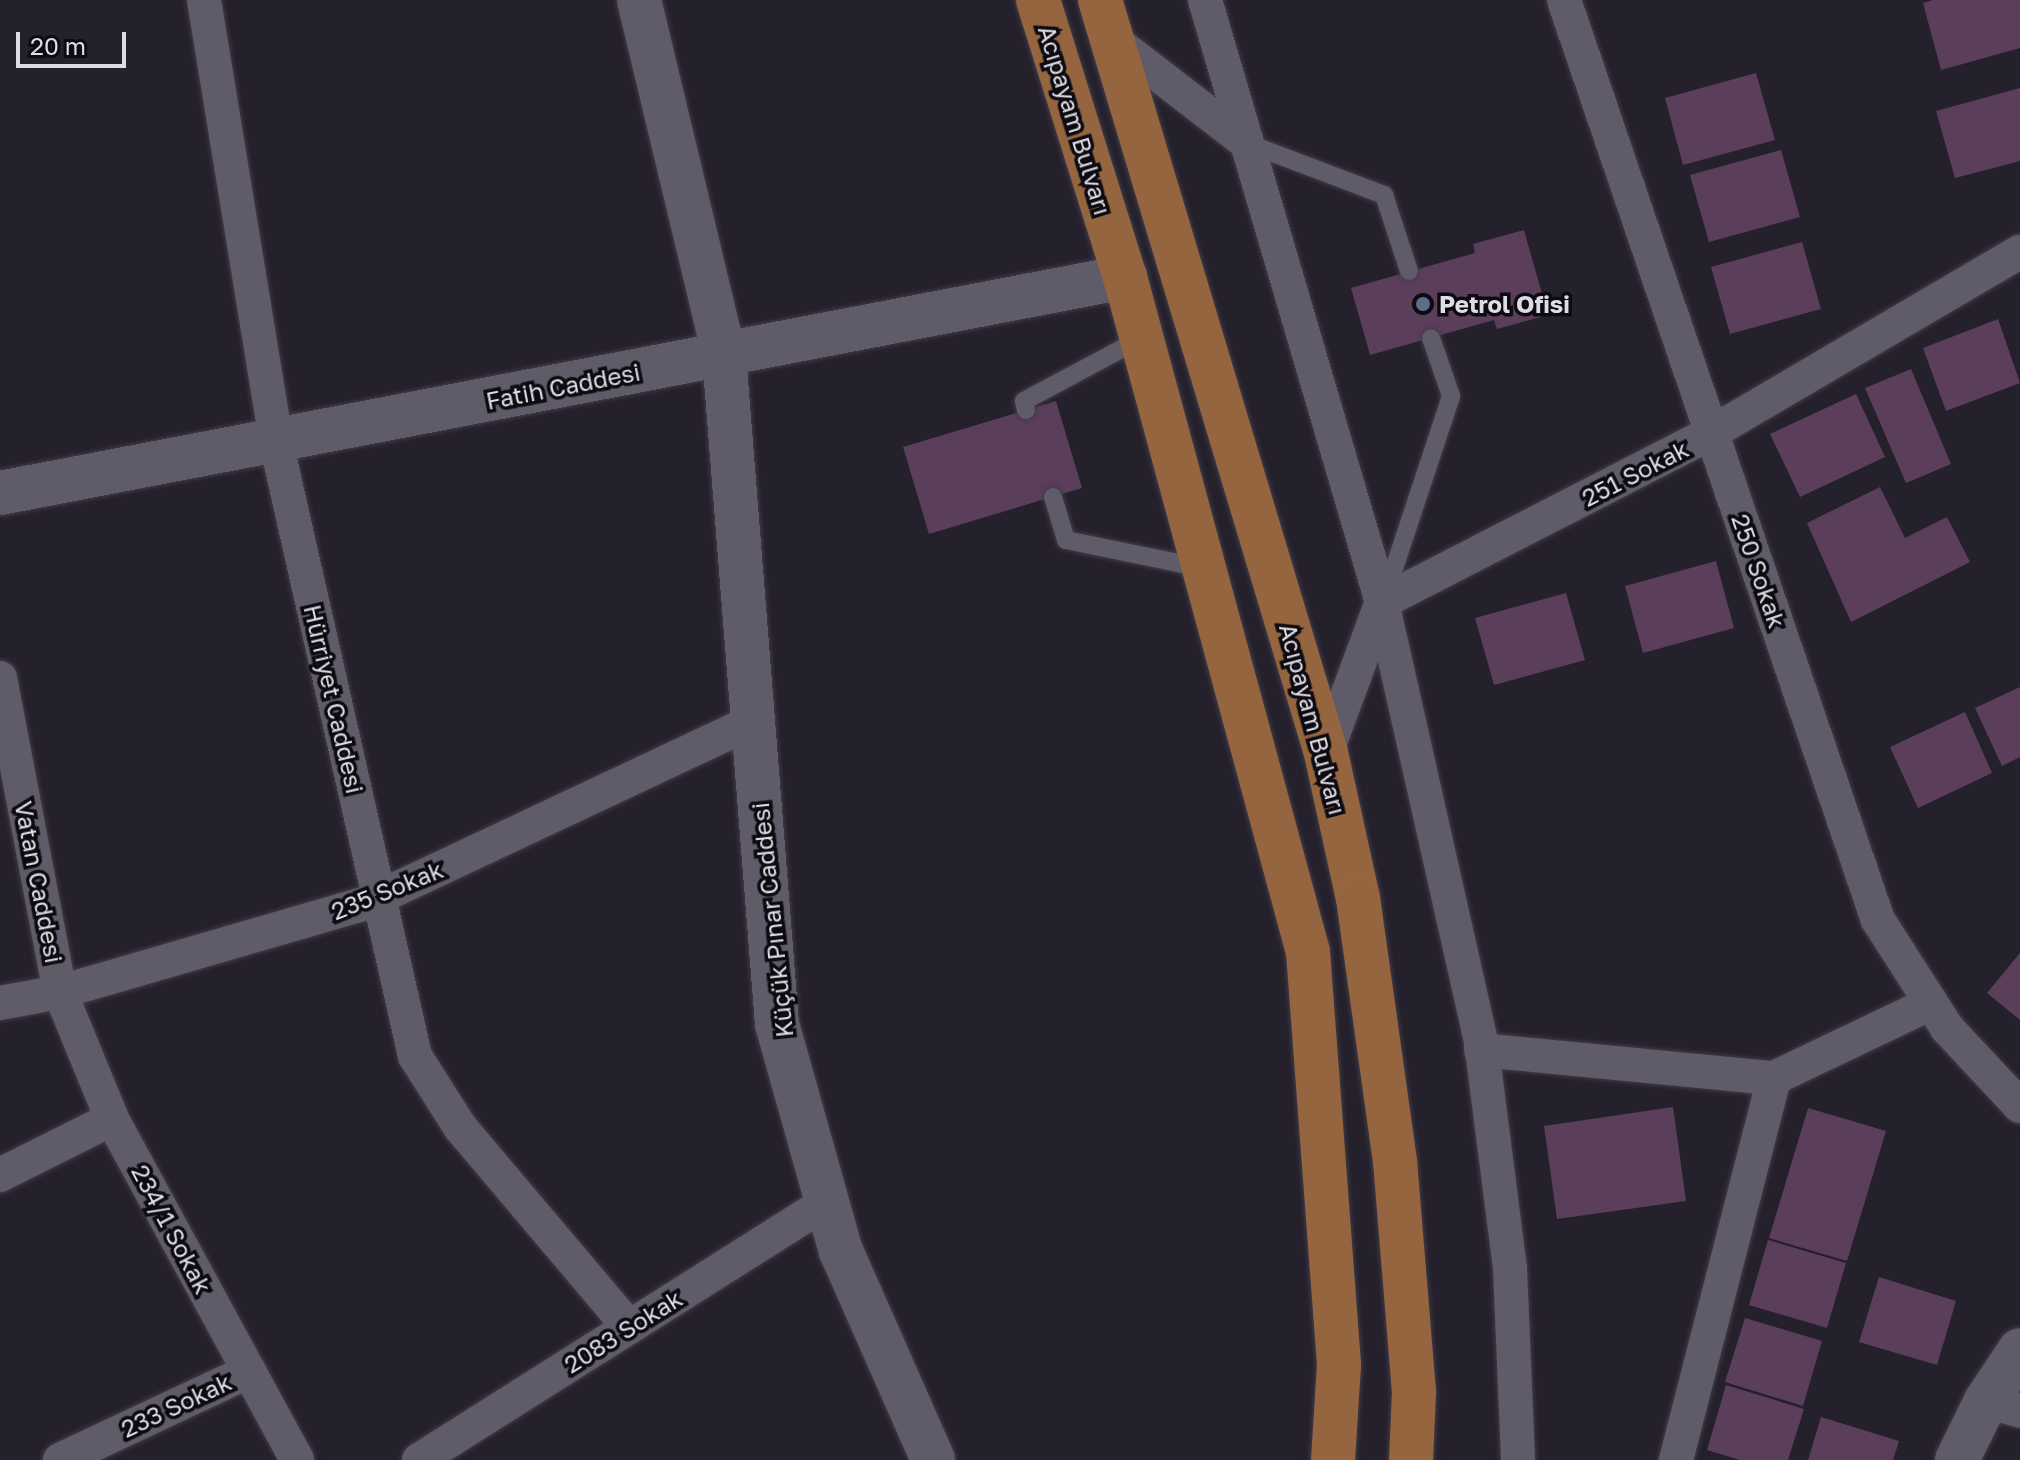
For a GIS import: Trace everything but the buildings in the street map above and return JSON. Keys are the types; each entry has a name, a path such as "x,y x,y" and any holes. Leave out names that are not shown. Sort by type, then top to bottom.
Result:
{"main road":[{"name":"Acıpayam Bulvarı","path":"1038,0 1125,277 1308,952 1339,1365 1333,1460"},
{"name":"Acıpayam Bulvarı","path":"1106,19 1326,753 1358,898 1395,1161 1414,1392 1411,1460"}],"street":[{"name":"Hürriyet Caddesi","path":"204,0 276,442 415,1056 460,1127 629,1327"},
{"name":"Küçük Pınar Caddesi","path":"639,0 724,355 777,1024 841,1251 933,1460"},
{"path":"1205,0 1382,602 1481,1050 1510,1268 1518,1460"},
{"name":"250 Sokak","path":"1564,0 1878,920 1931,1003 2020,1106"},
{"path":"1106,19 1247,143"},
{"name":"251 Sokak","path":"1382,602 1711,433 2020,252"},
{"name":"Fatih Caddesi","path":"0,493 1125,277"},
{"path":"1326,753 1382,602"},
{"name":"Vatan Caddesi","path":"0,678 60,992"},
{"name":"235 Sokak","path":"0,1003 60,992 379,897 753,721"},
{"name":"234/1 Sokak","path":"60,992 112,1119 297,1460"},
{"path":"1481,1050 1774,1078 1931,1003"},
{"path":"1676,1460 1774,1078"},
{"path":"0,1175 112,1119"},
{"name":"2083 Sokak","path":"419,1460 827,1202"},
{"path":"1957,1460 2003,1406 2020,1350"},
{"name":"233 Sokak","path":"60,1460 249,1371"}],"lane":[{"path":"1247,143 1384,195 1409,271"},
{"path":"1026,410 1024,401 1142,338"},
{"path":"1382,602 1451,396 1431,338"},
{"path":"1053,497 1066,540 1206,568"}],"place":[{"name":"Petrol Ofisi","path":"1423,304"}]}
